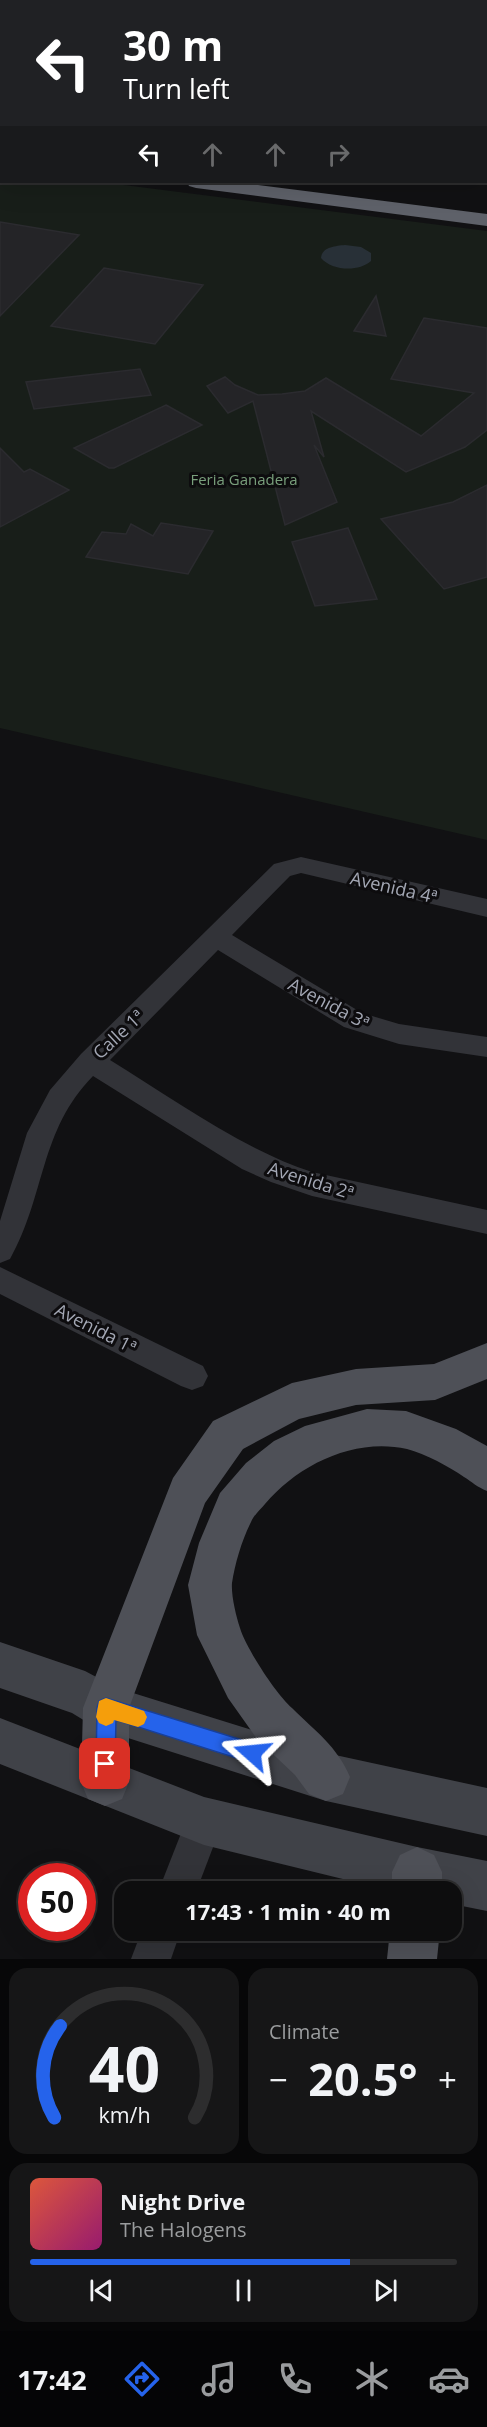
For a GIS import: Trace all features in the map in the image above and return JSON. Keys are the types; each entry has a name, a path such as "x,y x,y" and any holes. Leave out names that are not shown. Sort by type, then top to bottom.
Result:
{"highway":[{"path":"204,183 487,219"},
{"path":"329,183 487,204"}],"main road":[{"path":"105,1782 106,1708 188,1492 228,1435 291,1402 356,1387 435,1382 487,1361"},
{"path":"326,1777 312,1758 273,1723 244,1682 219,1635 210,1585 220,1543 235,1507 261,1477 289,1455 320,1440 367,1428 406,1430 441,1443 481,1464 487,1471"},
{"path":"0,1665 85,1694 106,1708 326,1777 487,1812"},
{"path":"0,1742 204,1821 414,1881"},
{"path":"462,1885 487,1886"},
{"path":"412,1959 414,1941"}],"street":[{"name":"Avenida 4ª","path":"301,865 487,908"},
{"name":"Calle 1ª","path":"0,1250 17,1219 38,1141 55,1103 90,1061 132,1022 282,870 301,865"},
{"name":"Avenida 3ª","path":"216,937 353,1020 399,1034 487,1047"},
{"name":"Avenida 2ª","path":"90,1061 252,1161 281,1174 312,1184 487,1222"},
{"name":"Avenida 1ª","path":"0,1280 192,1376"},
{"path":"181,1881 204,1821"},
{"path":"151,1959 158,1941"}],"green space":[{"name":"Feria Ganadera","path":"0,183 108,183 487,231 487,840 0,728"}],"shaded area":[{"path":"345,245 361,247 371,253 371,261 360,267 338,268 321,258 326,249"}],"building":[{"path":"0,222 79,235 0,316"},
{"path":"104,268 203,285 155,344 51,326"},
{"path":"376,296 386,336 354,331"},
{"path":"424,318 487,328 487,430 465,447 406,472 311,411 324,457 314,445 337,502 285,525 253,401 228,413 207,386 225,377 235,385 258,395 282,394 305,391 326,378 421,436 474,393 391,379"},
{"path":"140,369 151,395 34,409 26,382"},
{"path":"166,405 202,425 114,468 109,468 74,448"},
{"path":"0,448 24,472 30,469 69,490 0,527"},
{"path":"487,485 487,577 444,589 381,519 453,502"},
{"path":"161,523 213,531 188,574 86,557 102,532 126,534 131,524 153,536"},
{"path":"348,528 377,599 315,606 292,542"}],"slow traffic":[{"path":"106,1717 106,1708 138,1717"}],"route":[{"path":"105,1764 106,1708 252,1753"}]}
